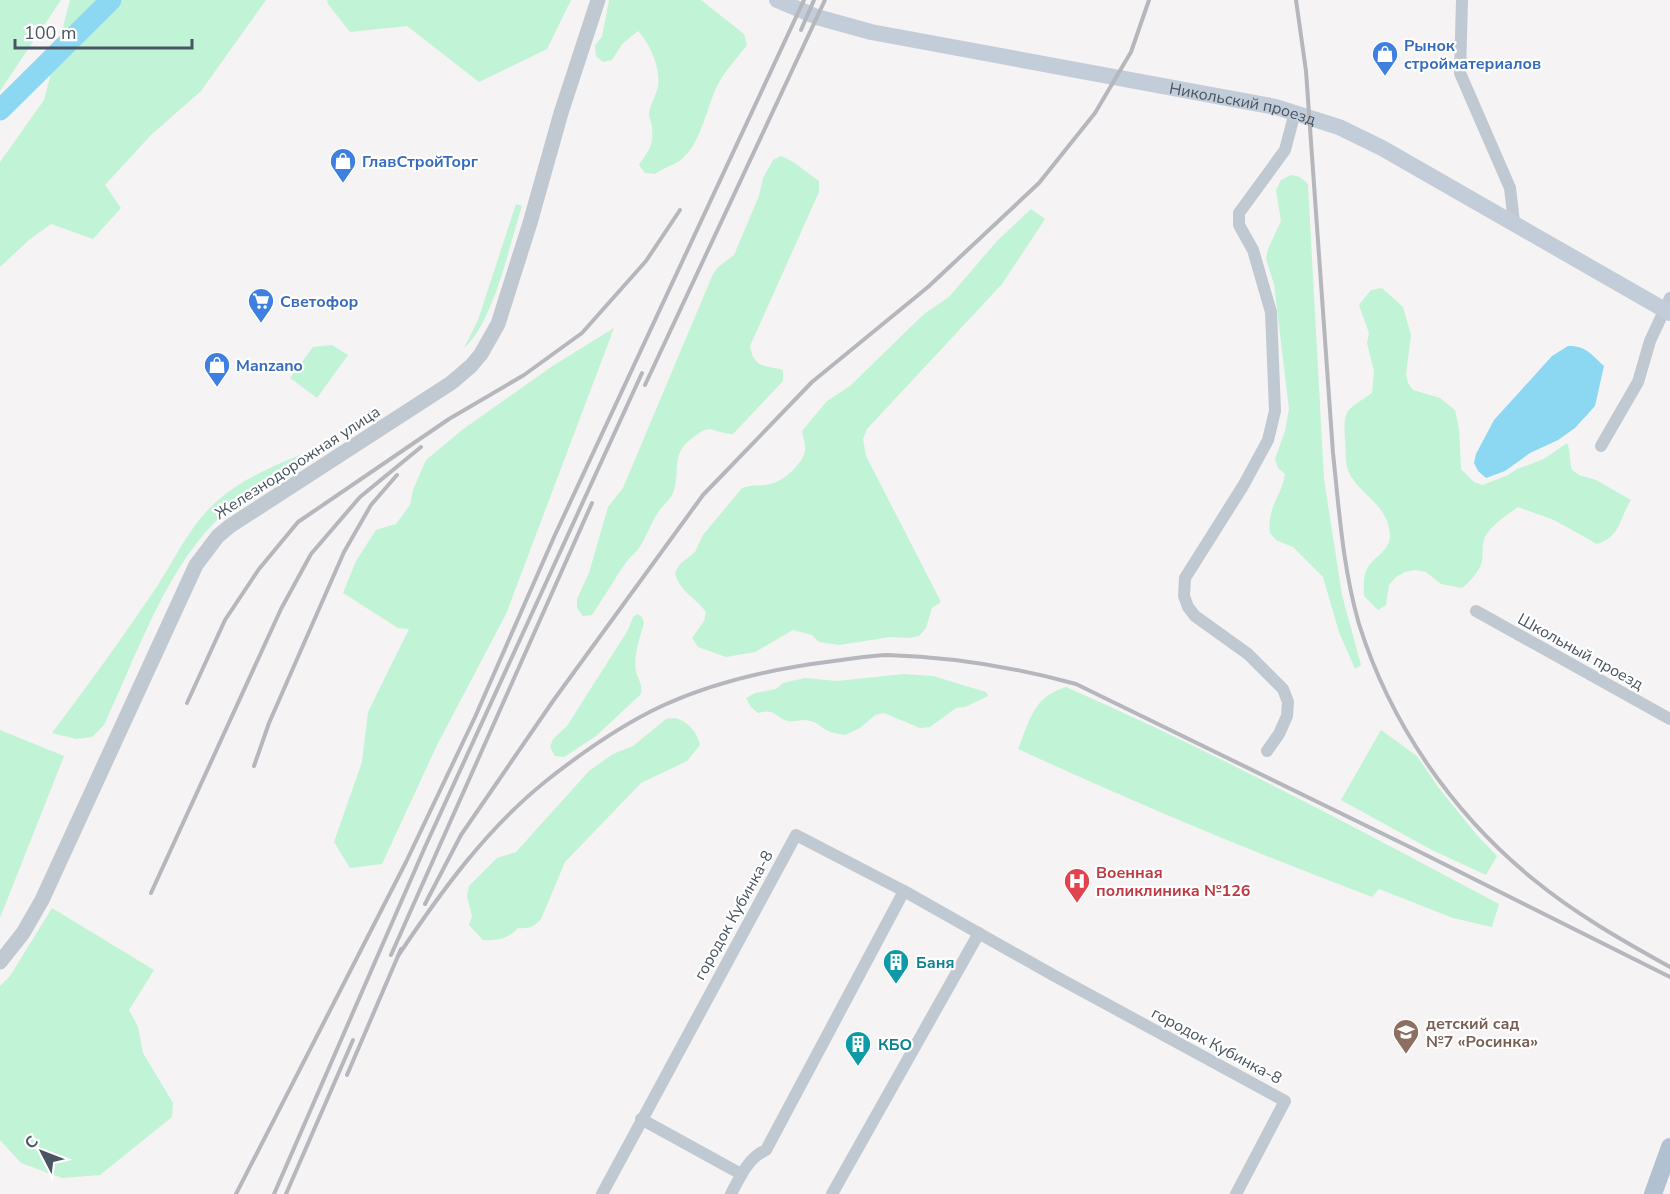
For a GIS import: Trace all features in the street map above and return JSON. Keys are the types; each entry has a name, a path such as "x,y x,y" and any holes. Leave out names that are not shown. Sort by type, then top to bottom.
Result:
{"main road":[{"name":"Никольский проезд","path":"777,0 817,17 871,32 1121,77 1294,112 1339,127 1382,148 1668,307"},
{"path":"1653,1194 1670,1147"}],"street":[{"name":"Железнодорожная улица","path":"0,962 23,933 42,900 196,565 205,551 230,526 451,383 471,366 488,342 498,324 561,113 598,0"},
{"path":"1462,0 1460,73 1510,188 1514,222"},
{"path":"1267,751 1279,734 1287,716 1288,702 1282,689 1248,654 1196,616 1188,607 1184,596 1185,578 1244,486 1268,440 1275,411 1271,312 1253,250 1239,225 1239,213 1285,150 1294,112"},
{"path":"1601,446 1638,382 1650,340 1668,307"},
{"name":"Школьный проезд","path":"1476,611 1670,719"},
{"name":"городок Кубинка-8","path":"602,1194 796,835 904,891 1285,1101 1236,1194"},
{"path":"731,1194 750,1162 766,1150 904,891"},
{"path":"832,1194 979,933"},
{"path":"641,1119 741,1174"}],"green space":[{"path":"0,0 61,0 0,91"},
{"path":"70,0 266,0 201,91 151,135 105,185 121,208 93,239 51,224 29,240 0,267 0,162 44,100"},
{"path":"327,0 571,0 547,49 479,82 407,26 350,32"},
{"path":"609,0 701,0 744,34 747,45 717,86 699,134 689,151 680,160 655,174 645,173 639,165 648,151 652,138 649,114 658,87 656,64 647,43 638,31 622,44 612,60 603,62 596,56 595,45 602,37"},
{"path":"781,156 819,181 819,192 750,346 754,359 761,365 783,370 783,381 733,434 708,429 685,445 678,458 672,496 659,511 639,548 627,561 592,615 583,616 577,608 577,599 589,573 608,507 623,488 713,274 718,267 734,255 759,196 763,178 773,160"},
{"path":"1291,175 1300,177 1308,184 1324,479 1342,595 1361,665 1355,669 1339,632 1323,577 1293,547 1276,540 1270,533 1272,509 1285,474 1278,468 1275,459 1285,431 1289,409 1274,284 1266,259 1268,249 1281,221 1276,190 1281,180"},
{"path":"516,204 522,206 492,302 484,321 464,348 478,320"},
{"path":"1031,209 1045,219 1002,284 867,429 863,439 866,456 941,602 932,608 926,628 919,636 909,638 890,637 840,645 819,642 812,635 793,630 755,652 726,657 698,647 692,638 704,621 706,612 680,585 675,573 680,564 695,552 703,535 742,488 771,484 792,471 801,461 805,451 802,431 827,401 850,386 924,314 949,297 997,241"},
{"path":"1382,288 1403,307 1411,335 1406,374 1408,383 1413,390 1440,398 1455,410 1459,429 1461,469 1474,482 1483,485 1544,459 1567,443 1572,470 1579,475 1596,480 1631,500 1611,536 1597,544 1554,520 1518,507 1488,532 1484,540 1481,565 1473,578 1462,588 1441,584 1426,572 1415,570 1396,577 1389,585 1386,605 1378,610 1364,596 1366,572 1387,546 1390,536 1384,515 1357,484 1347,467 1345,421 1349,410 1372,393 1374,371 1367,343 1369,333 1359,305 1371,290"},
{"path":"614,328 506,614 437,745 382,864 350,868 334,842 362,762 368,712 409,629 398,628 343,593 356,561 376,530 396,524 410,505 413,490 426,460 462,430 554,365"},
{"path":"332,345 348,355 317,398 290,378 313,347"},
{"path":"300,455 304,464 233,506 195,545 164,594 104,725 92,737 76,739 52,733 131,625 198,521 216,502 246,481"},
{"path":"637,614 642,617 644,623 635,659 641,694 596,736 564,757 555,756 550,747 553,739 567,726 628,630 633,617"},
{"path":"904,674 933,676 986,692 988,696 965,707 956,708 930,727 920,728 884,713 875,715 860,728 845,735 828,731 817,723 804,720 787,721 772,712 758,713 746,698 755,693 776,689 783,683 805,678 837,681"},
{"path":"1066,687 1231,764 1499,904 1492,927 1453,918 1379,889 1372,897 1194,826 1018,749 1039,703 1055,691"},
{"path":"675,718 692,728 700,745 687,761 641,783 565,862 538,922 531,927 518,928 502,938 483,940 469,925 472,916 467,896 469,886 497,858 516,852 589,771 613,754 633,746 666,719"},
{"path":"0,730 64,756 0,918"},
{"path":"1381,730 1417,756 1438,787 1497,856 1486,875 1432,850 1341,800"},
{"path":"52,908 154,970 129,1010 138,1027 143,1053 173,1103 172,1117 100,1175 62,1178 21,1163 0,1140 0,986 10,976"}],"water":[{"path":"1568,346 1584,349 1604,366 1595,406 1575,428 1558,440 1530,453 1505,471 1486,478 1478,471 1474,463 1476,454 1494,420 1552,356"}],"waterway":[{"path":"0,110 111,0"}],"railway":[{"path":"236,1194 406,862 475,717 554,537 804,0"},
{"path":"801,30 814,0"},
{"path":"645,385 825,0"},
{"path":"425,904 461,835 553,701 703,495 812,382 928,287 1039,183 1095,113 1131,52 1149,0"},
{"path":"1296,0 1306,71 1333,453 1340,518 1345,561 1354,603 1372,661 1406,731 1427,764 1476,825 1533,879 1565,903 1617,937 1670,967"},
{"path":"187,703 225,620 259,569 298,522 449,419 524,375 582,333 646,261 680,210"},
{"path":"274,1194 425,847 642,373"},
{"path":"151,893 281,609 311,554 360,497 421,447"},
{"path":"254,766 269,723 344,552 371,505 397,475"},
{"path":"391,955 592,503"},
{"path":"398,956 447,886 503,820 546,781 618,730 664,705 726,682 791,667 888,655 983,664 1076,684 1670,977"},
{"path":"347,1075 401,949"},
{"path":"286,1194 353,1040"}],"place":[{"name":"Рынок стройматериалов","path":"1385,77"},
{"name":"ГлавСтройТорг","path":"343,184"},
{"name":"Светофор","path":"261,324"},
{"name":"Manzano","path":"217,388"},
{"name":"Военная поликлиника №126","path":"1077,904"},
{"name":"Баня","path":"896,985"},
{"name":"детский сад №7 «Росинка»","path":"1406,1055"},
{"name":"КБО","path":"858,1067"}]}
